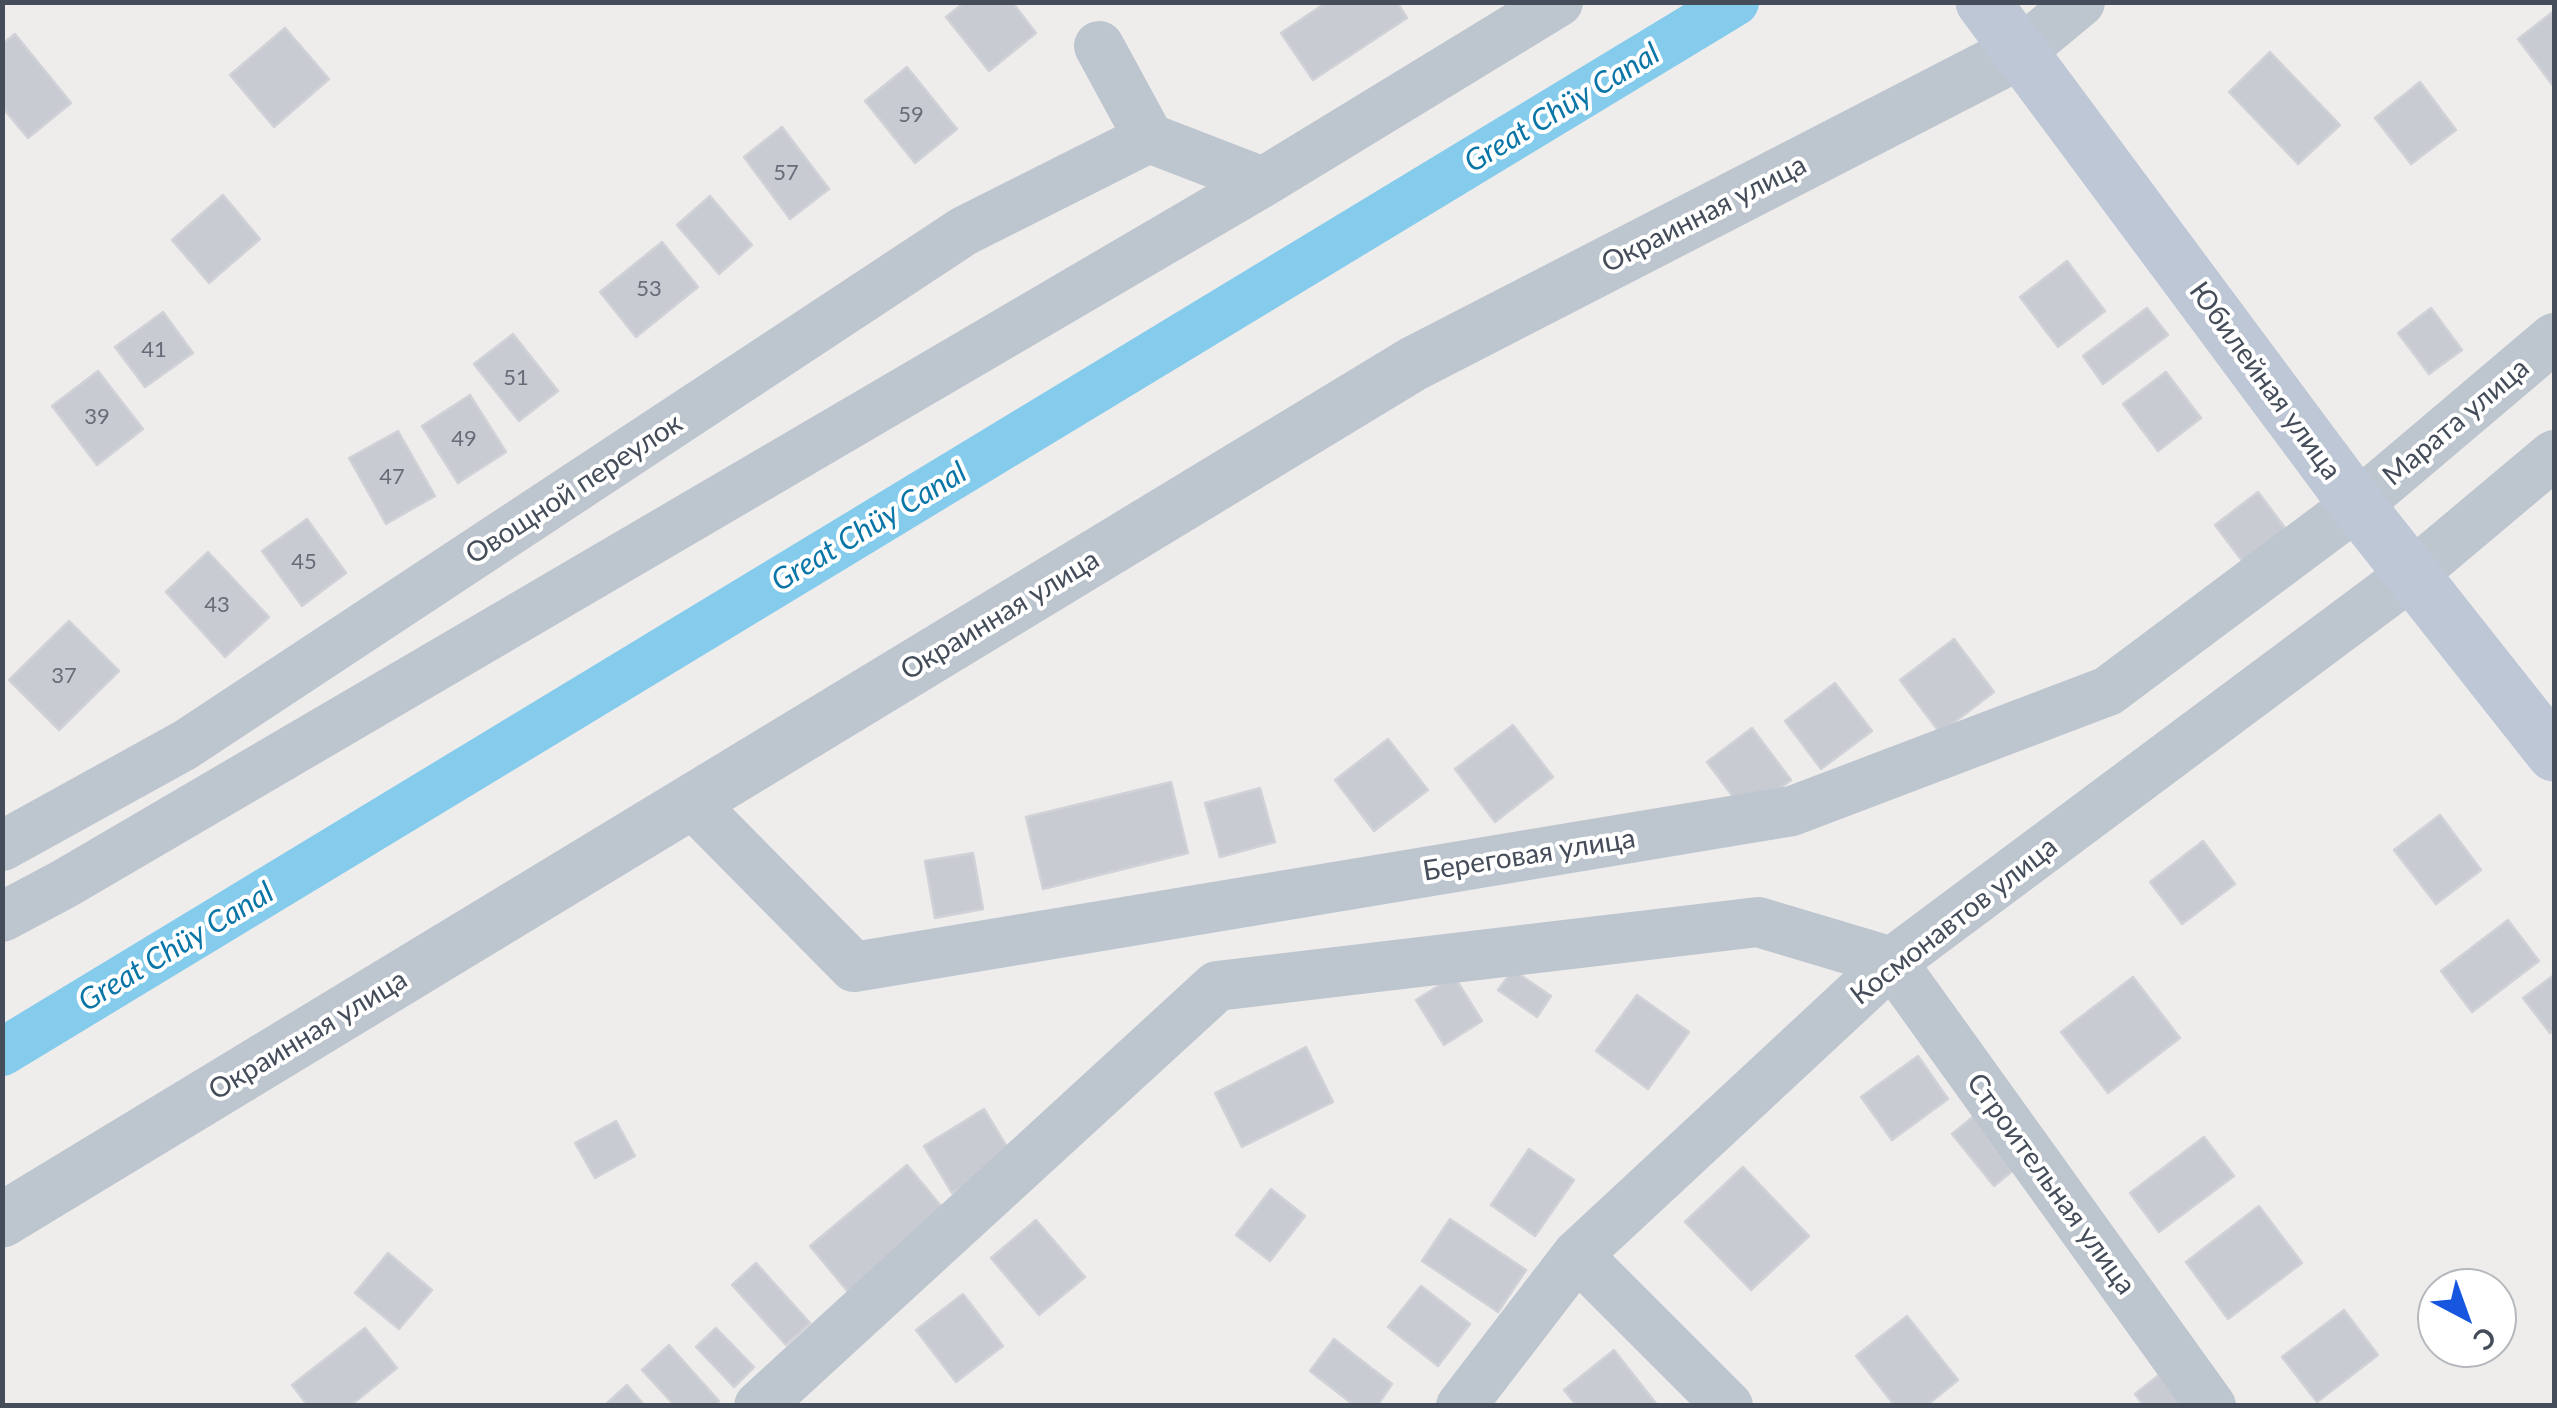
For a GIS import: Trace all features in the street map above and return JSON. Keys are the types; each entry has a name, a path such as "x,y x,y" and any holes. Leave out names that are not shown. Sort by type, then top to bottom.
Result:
{"main road":[{"name":"Юбилейная улица","path":"2004,29 2357,506 2554,754"}],"street":[{"path":"2,916 82,874 1263,182 1558,2"},
{"path":"2004,29 2080,2"},
{"name":"Окраинная улица","path":"2,1220 1412,364 2004,29"},
{"path":"1099,46 1150,138 1263,182"},
{"name":"Овощной переулок","path":"2,846 185,745 964,232 1150,138"},
{"name":"Марата улица","path":"2357,506 2554,338"},
{"name":"Космонавтов улица","path":"1461,1406 1577,1256 1892,962 2411,574 2554,454"},
{"name":"Береговая улица","path":"691,802 854,967 1792,811 2108,691 2357,506"},
{"path":"759,1406 1216,986 1758,922 1892,962"},
{"name":"Строительная улица","path":"1892,962 2211,1406"},
{"path":"1577,1256 1728,1406"}],"building":[{"path":"965,2 1012,2 1036,33 989,71 946,17"},
{"path":"1327,2 1397,2 1407,18 1313,80 1281,33"},
{"path":"2554,11 2554,87 2518,39"},
{"path":"285,28 329,79 274,127 230,75"},
{"path":"15,34 71,103 28,138 2,107 2,44"},
{"path":"2270,52 2340,125 2298,164 2229,92"},
{"path":"907,67 957,129 915,163 865,101"},
{"path":"2420,82 2456,130 2411,164 2375,118"},
{"path":"782,127 829,189 790,219 744,157"},
{"path":"223,195 260,239 209,283 172,240"},
{"path":"710,196 752,245 719,274 677,225"},
{"path":"662,242 698,287 636,337 600,292"},
{"path":"2067,261 2105,311 2058,347 2020,297"},
{"path":"2147,308 2168,335 2103,384 2083,356"},
{"path":"2431,308 2462,350 2429,374 2398,333"},
{"path":"163,312 193,353 145,387 115,347"},
{"path":"513,334 558,391 519,421 474,364"},
{"path":"98,371 143,429 97,465 52,406"},
{"path":"2166,372 2201,418 2158,451 2123,404"},
{"path":"470,395 506,452 458,483 422,426"},
{"path":"398,431 435,496 386,524 349,458"},
{"path":"2258,492 2292,537 2249,570 2215,525"},
{"path":"307,519 346,573 302,606 262,551"},
{"path":"208,552 269,617 225,657 166,592"},
{"path":"69,621 119,671 59,730 9,680"},
{"path":"1954,639 1994,692 1940,733 1900,680"},
{"path":"1835,683 1872,731 1821,769 1785,721"},
{"path":"1513,725 1553,777 1495,822 1455,769"},
{"path":"1752,728 1791,780 1746,814 1707,762"},
{"path":"1388,739 1428,790 1374,831 1335,780"},
{"path":"1171,782 1188,853 1043,889 1026,817"},
{"path":"1260,788 1275,842 1220,857 1205,803"},
{"path":"2440,815 2481,870 2436,904 2394,850"},
{"path":"2203,841 2235,884 2182,924 2150,882"},
{"path":"973,853 983,909 935,918 925,861"},
{"path":"2508,920 2539,961 2472,1012 2441,971"},
{"path":"1513,970 1551,996 1537,1017 1498,990"},
{"path":"2554,975 2554,1030 2550,1033 2523,998"},
{"path":"1454,976 1482,1021 1444,1045 1416,1000"},
{"path":"2133,977 2180,1038 2108,1093 2061,1032"},
{"path":"1637,995 1689,1032 1648,1089 1596,1051"},
{"path":"1306,1047 1333,1102 1242,1147 1215,1093"},
{"path":"1918,1056 1948,1099 1892,1140 1861,1097"},
{"path":"984,1109 1013,1157 952,1193 924,1146"},
{"path":"1974,1116 2016,1168 1994,1186 1952,1134"},
{"path":"616,1121 635,1156 595,1178 575,1143"},
{"path":"2204,1137 2234,1176 2159,1232 2130,1193"},
{"path":"1529,1149 1574,1180 1535,1236 1491,1205"},
{"path":"907,1165 946,1212 849,1293 810,1246"},
{"path":"1743,1167 1809,1236 1751,1290 1685,1222"},
{"path":"1271,1189 1305,1216 1270,1261 1236,1235"},
{"path":"2259,1206 2302,1263 2228,1319 2186,1262"},
{"path":"1450,1219 1526,1270 1498,1312 1422,1261"},
{"path":"1036,1220 1085,1277 1039,1315 991,1258"},
{"path":"388,1253 432,1290 399,1329 355,1293"},
{"path":"756,1263 810,1323 786,1345 732,1285"},
{"path":"1421,1286 1470,1324 1438,1366 1388,1327"},
{"path":"963,1294 1003,1346 956,1382 916,1330"},
{"path":"2344,1310 2378,1355 2317,1402 2282,1357"},
{"path":"1907,1316 1958,1380 1926,1406 1895,1406 1856,1356"},
{"path":"365,1328 397,1368 350,1406 308,1406 292,1385"},
{"path":"716,1328 754,1367 734,1387 696,1347"},
{"path":"1334,1339 1392,1384 1377,1406 1355,1406 1310,1371"},
{"path":"669,1345 719,1401 715,1406 675,1406 642,1370"},
{"path":"1614,1350 1658,1406 1577,1406 1564,1390"},
{"path":"2159,1375 2184,1406 2144,1406 2135,1394"},
{"path":"627,1385 645,1406 604,1406"}],"waterway":[{"name":"Great Chüy Canal","path":"2,1052 1735,2"}]}
